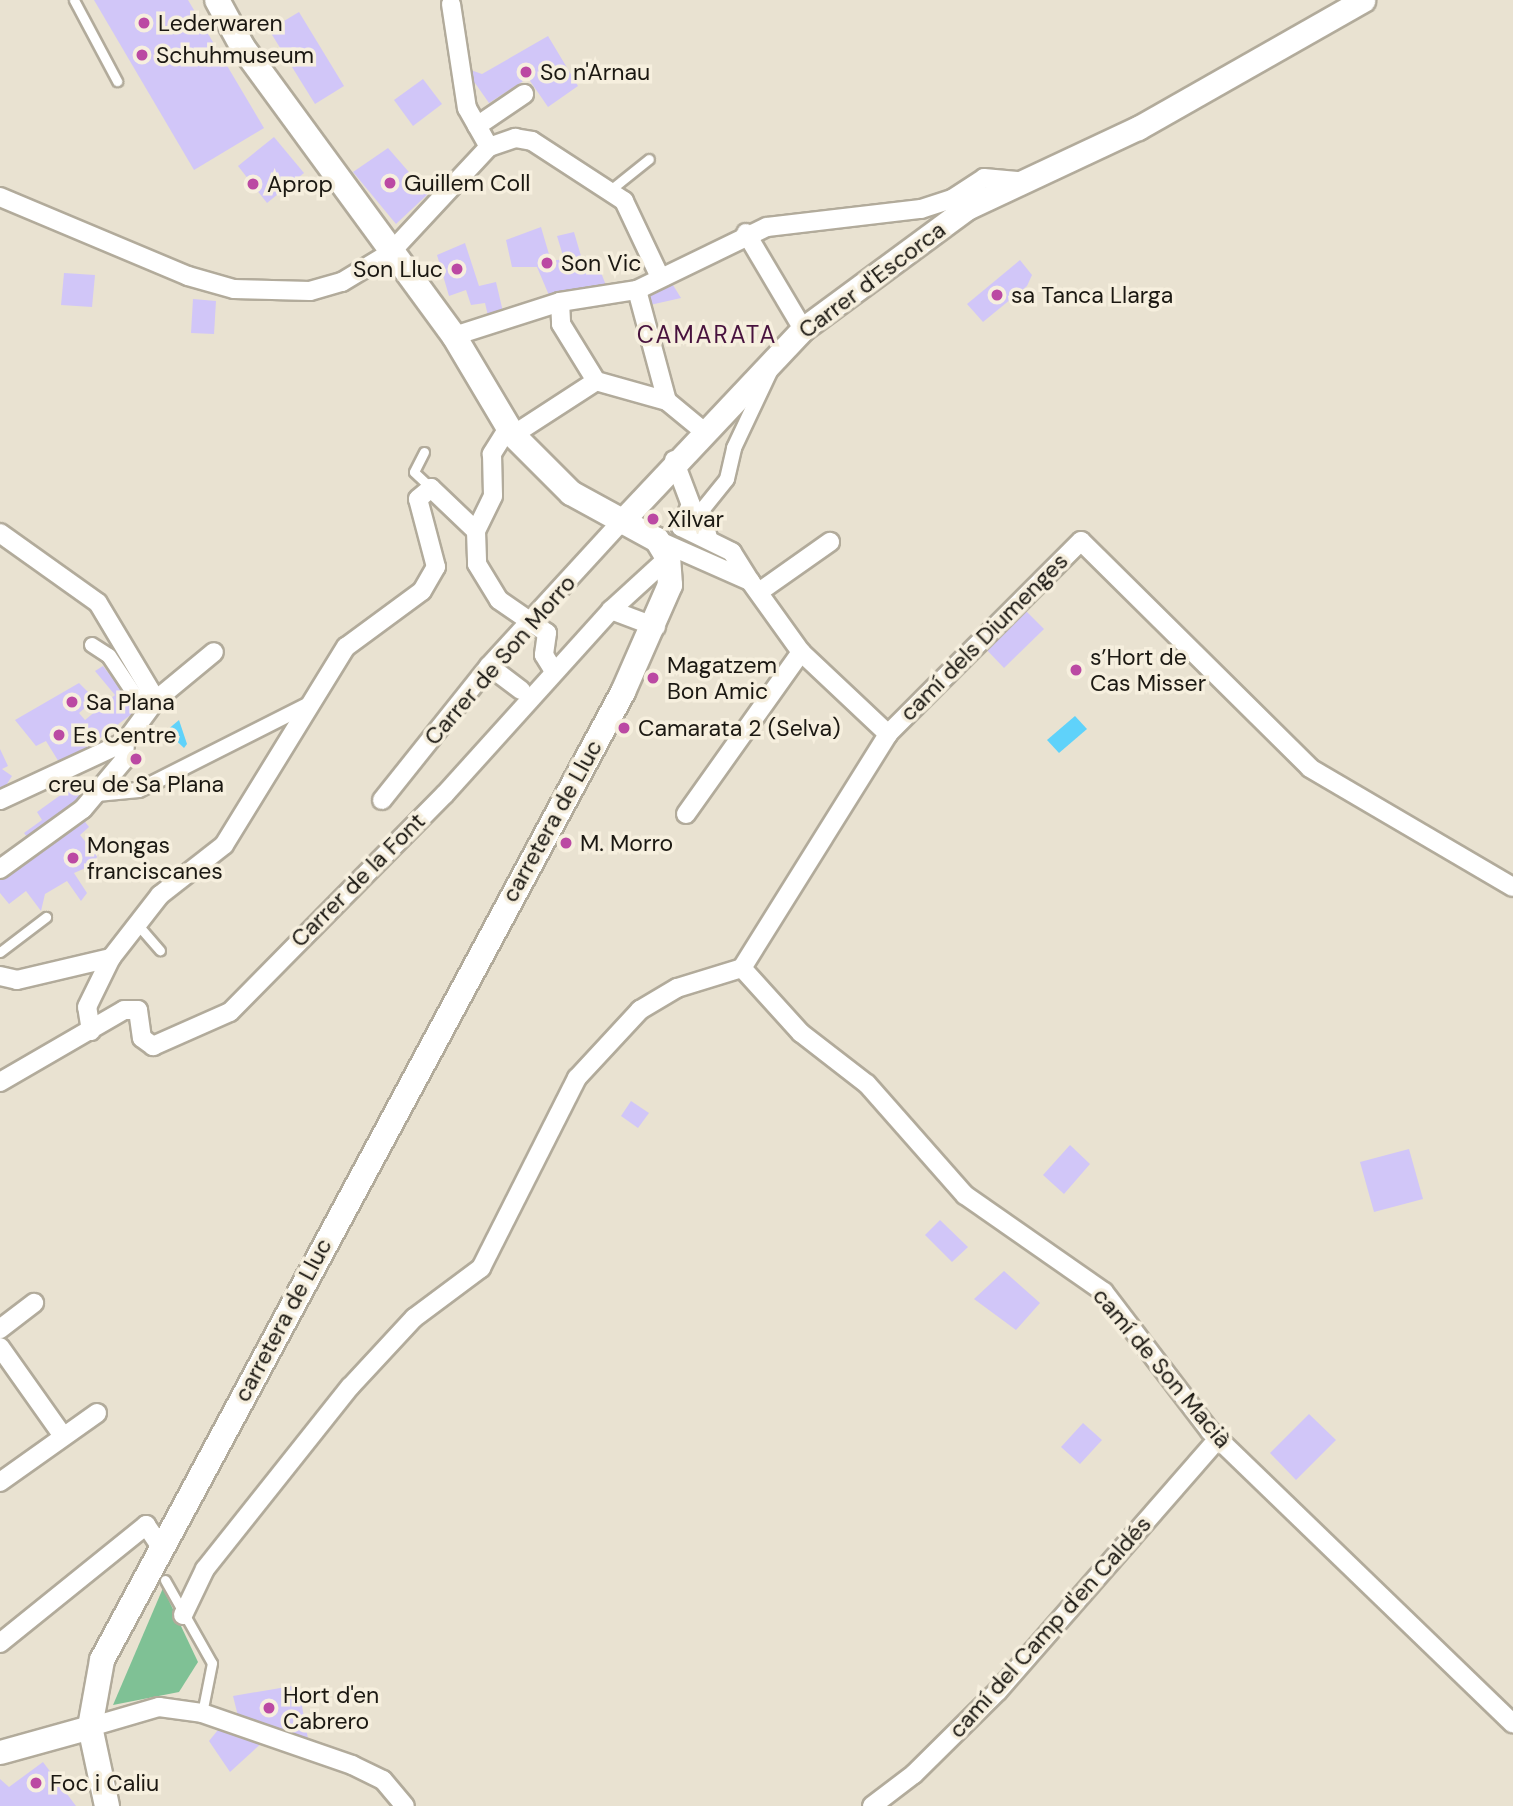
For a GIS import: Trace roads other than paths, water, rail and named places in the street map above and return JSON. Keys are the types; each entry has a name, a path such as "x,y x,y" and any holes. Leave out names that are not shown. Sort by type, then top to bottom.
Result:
{"main road":[{"path":"217,0 242,46 390,253 454,336 510,432 558,484 663,549"},
{"name":"carretera de Lluc","path":"90,1727 102,1660 656,627 670,584 663,549"},
{"path":"90,1727 107,1806"}],"street":[{"name":"Carrer d'Escorca","path":"621,522 702,430 803,329 967,208 1017,181 1138,128 1363,0"},
{"path":"451,4 467,108 489,147"},
{"path":"477,126 524,94"},
{"path":"0,197 120,253 234,289 310,291 342,282 390,253 489,147 515,138 532,141 624,201 660,277"},
{"path":"454,336 560,302 637,290 746,233 852,212 921,209 952,199 984,178 1017,181"},
{"path":"746,233 803,329"},
{"path":"637,290 667,401"},
{"path":"560,302 562,324 596,381 667,401 702,430"},
{"path":"711,542 703,509 727,478 734,448 784,348"},
{"path":"554,671 544,656 547,633 499,600 477,564 476,531 493,496 492,454 510,432 596,381"},
{"path":"674,460 691,505 681,527 732,552 801,652 888,734"},
{"path":"0,1082 91,1031 87,1007 111,958 160,895 224,845 346,647 422,591 436,567 419,522 418,499 431,488 476,531"},
{"name":"Carrer de Son Morro","path":"382,800 489,666 621,522"},
{"path":"0,533 98,603 151,707"},
{"name":"camí dels Diumenges","path":"742,968 888,734 1081,541 1310,768 1513,887"},
{"path":"755,587 830,542"},
{"path":"663,549 755,587"},
{"name":"Carrer de la Font","path":"91,1031 124,1010 138,1010 142,1038 153,1046 230,1012 444,794 663,549"},
{"path":"611,610 656,627"},
{"path":"92,645 109,656 151,707"},
{"path":"0,800 125,742 151,707 214,652"},
{"path":"687,814 801,652"},
{"path":"489,666 521,690"},
{"path":"97,794 139,790 312,702"},
{"path":"0,869 97,794 124,760 125,742"},
{"path":"0,976 17,980 111,958"},
{"path":"183,1615 205,1569 351,1387 414,1318 481,1268 577,1077 640,1010 677,988 742,968"},
{"name":"camí de Son Macià","path":"742,968 801,1033 867,1084 965,1195 1104,1292 1218,1439 1513,1724"},
{"path":"0,1329 34,1303"},
{"path":"0,1347 63,1436"},
{"path":"0,1482 97,1413"},
{"name":"camí del Camp d'en Caldés","path":"872,1806 915,1774 998,1691 1218,1439"},
{"path":"0,1643 146,1525 161,1547"},
{"path":"0,1752 159,1707 202,1713 352,1765 383,1780 404,1806"}],"lane":[{"path":"74,0 117,81"},
{"path":"609,191 649,159"},
{"path":"424,452 414,472 431,488"},
{"path":"0,951 47,916"},
{"path":"137,924 160,950"},
{"path":"166,1580 212,1663 202,1713"}],"water":[{"path":"1075,716 1087,729 1059,753 1047,740"},
{"path":"179,720 187,744 184,748 166,731"}],"place":[{"name":"Lederwaren","path":"144,23"},
{"name":"Schuhmuseum","path":"142,55"},
{"name":"So n'Arnau","path":"526,72"},
{"name":"Guillem Coll","path":"390,183"},
{"name":"Aprop","path":"253,184"},
{"name":"Son Vic","path":"547,263"},
{"name":"Son Lluc","path":"457,269"},
{"name":"sa Tanca Llarga","path":"997,295"},
{"name":"Xilvar","path":"653,519"},
{"name":"s’Hort de Cas Misser","path":"1076,670"},
{"name":"Magatzem Bon Amic","path":"653,678"},
{"name":"Sa Plana","path":"72,702"},
{"name":"Camarata 2 (Selva)","path":"624,728"},
{"name":"Es Centre","path":"59,735"},
{"name":"creu de Sa Plana","path":"136,759"},
{"name":"M. Morro","path":"566,843"},
{"name":"Mongas franciscanes","path":"73,858"},
{"name":"Hort d'en Cabrero","path":"269,1708"},
{"name":"Foc i Caliu","path":"36,1783"}],"district":[{"name":"CAMARATA","path":"707,335"}]}
